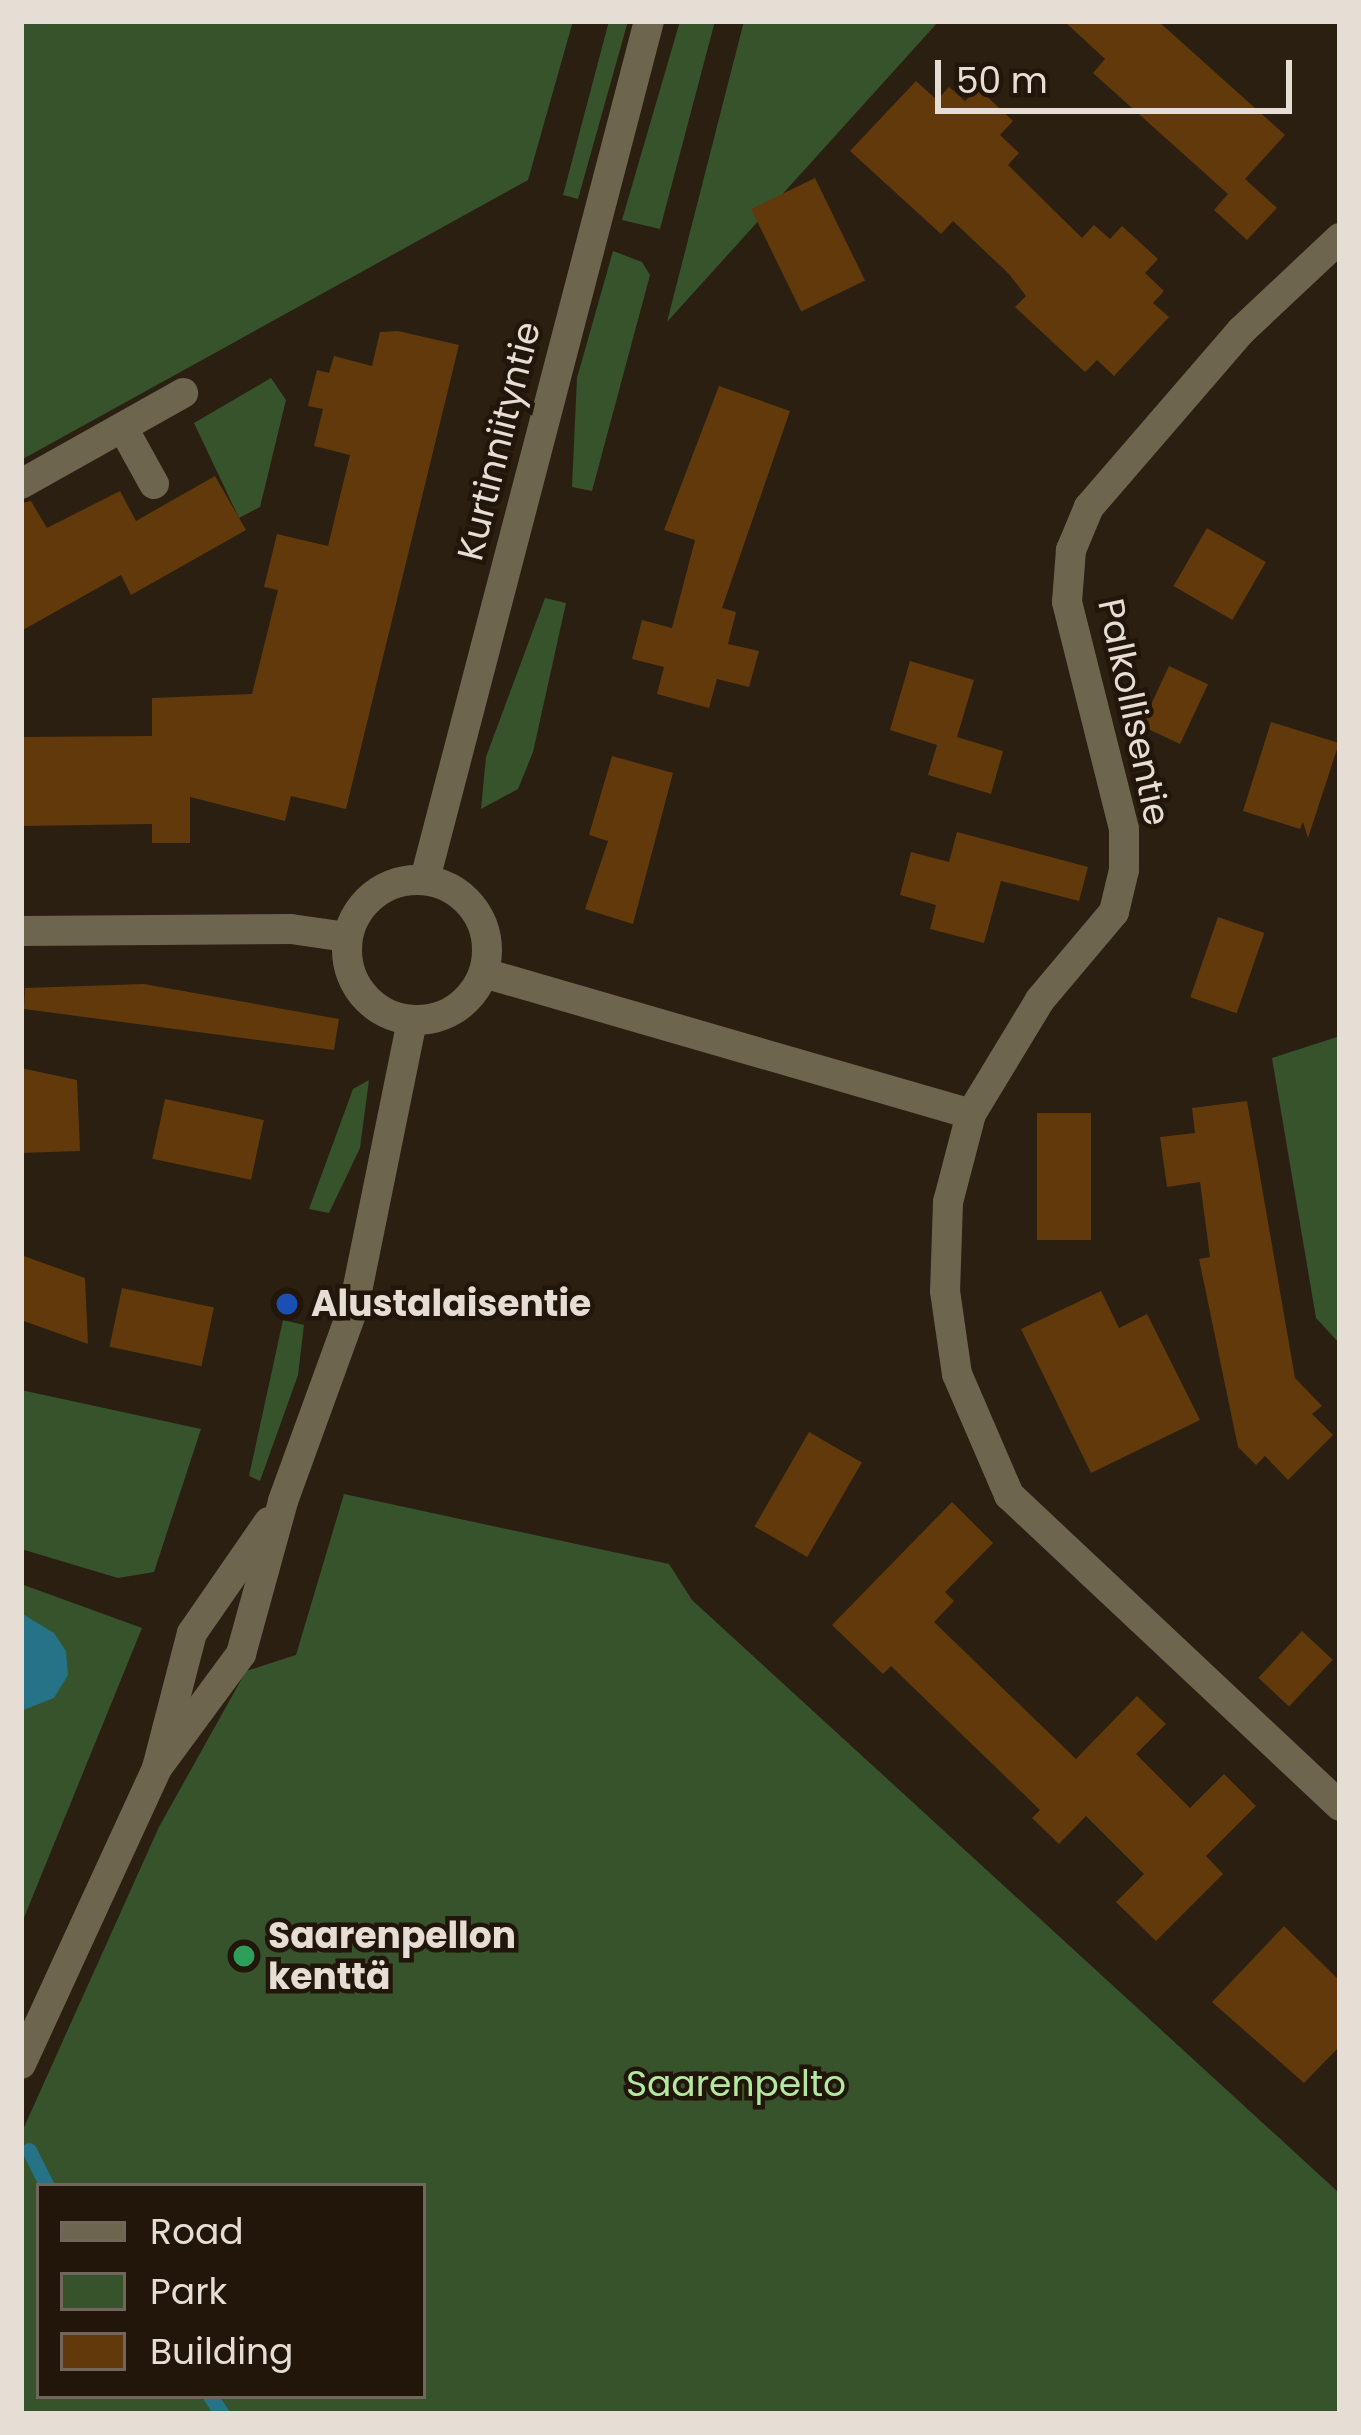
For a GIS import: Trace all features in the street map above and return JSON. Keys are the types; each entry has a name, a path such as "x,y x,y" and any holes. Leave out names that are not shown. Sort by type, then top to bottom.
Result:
{"street":[{"name":"Kurtinniityntie","path":"424,879 649,21"},
{"name":"Palkollisentie","path":"971,1114 1040,1000 1114,912 1124,870 1124,829 1067,602 1071,550 1090,507 1240,331 1340,238"},
{"path":"21,484 183,394"},
{"path":"123,428 154,484"},
{"path":"424,879 472,905 487,938 484,973 448,1014 412,1020 392,1016 360,992 347,937 368,898 404,880 424,879"},
{"path":"21,931 291,929 347,937"},
{"path":"484,973 971,1114 948,1202 945,1291 957,1374 1009,1495 1340,1806"},
{"path":"157,1768 241,1654 283,1501 354,1306 412,1020"},
{"path":"28,2050 157,1768 193,1633 283,1501"}],"green space":[{"path":"21,21 573,21 528,180 21,460"},
{"path":"609,21 628,21 578,199 563,195"},
{"path":"680,21 715,21 660,229 622,220"},
{"path":"744,21 939,21 667,322"},
{"path":"613,251 642,262 650,275 592,491 572,487 577,378"},
{"path":"271,378 286,400 260,507 239,518 194,423"},
{"path":"545,598 566,603 533,752 518,789 481,809 486,757"},
{"path":"1340,1036 1340,1344 1316,1318 1272,1058"},
{"path":"369,1080 360,1148 329,1213 309,1209 353,1089"},
{"path":"283,1320 304,1325 298,1375 260,1481 249,1476"},
{"path":"21,1390 201,1429 154,1572 118,1578 21,1549"},
{"name":"Saarenpelto","path":"344,1494 669,1564 692,1600 1337,2191 1340,2414 21,2414 21,2134 159,1827 246,1671 296,1655"},
{"path":"21,1584 142,1628 21,1925"}],"water":[{"path":"21,1613 54,1633 66,1651 68,1675 54,1698 21,1711"}],"building":[{"path":"1064,21 1158,21 1285,135 1245,179 1277,208 1247,240 1214,210 1228,194 1093,73 1105,59"},
{"path":"916,81 937,100 949,87 965,101 978,88 1013,121 1000,135 1019,153 1008,165 1082,238 1094,225 1110,239 1122,226 1158,259 1145,273 1164,291 1153,303 1169,317 1114,376 1097,360 1085,372 1015,307 1026,296 953,221 941,234 850,151"},
{"path":"815,178 865,280 801,312 751,209"},
{"path":"398,331 459,345 346,809 291,796 285,821 190,797 190,843 152,843 152,824 21,826 21,737 152,736 152,698 252,694 278,590 264,587 277,534 328,546 350,455 314,446 323,409 308,406 317,370 329,373 334,356 372,366 380,332"},
{"path":"719,386 790,411 722,608 736,612 728,644 759,651 749,687 717,679 709,708 657,694 664,667 632,659 642,620 672,628 695,540 664,530"},
{"path":"215,476 246,530 131,595 121,575 21,631 21,503 31,501 47,528 120,491 136,521"},
{"path":"1207,528 1266,562 1232,620 1174,586"},
{"path":"910,661 974,680 957,737 1003,751 991,794 928,775 937,745 890,730"},
{"path":"1169,666 1208,684 1180,744 1141,726"},
{"path":"1271,722 1339,743 1308,838 1303,822 1300,829 1243,811"},
{"path":"612,756 673,773 633,924 585,909 608,841 589,835"},
{"path":"957,832 1088,867 1079,901 1001,881 984,943 930,929 936,905 900,895 911,852 949,862"},
{"path":"1218,917 1264,933 1237,1013 1190,997"},
{"path":"144,984 339,1019 334,1050 24,1009 25,988"},
{"path":"21,1068 77,1080 80,1151 21,1153"},
{"path":"165,1099 264,1120 251,1180 152,1159"},
{"path":"1247,1101 1295,1378 1322,1406 1312,1414 1333,1435 1288,1480 1265,1456 1256,1465 1238,1447 1199,1259 1210,1257 1200,1182 1167,1187 1160,1137 1195,1133 1192,1108"},
{"path":"1037,1113 1091,1113 1091,1240 1037,1240"},
{"path":"21,1255 85,1278 88,1344 21,1320"},
{"path":"122,1288 214,1308 201,1366 110,1347"},
{"path":"1101,1291 1119,1328 1147,1314 1200,1420 1091,1473 1021,1329"},
{"path":"809,1432 862,1462 807,1557 754,1526"},
{"path":"952,1502 993,1543 945,1592 954,1601 934,1622 1076,1759 1137,1696 1166,1724 1136,1754 1190,1808 1224,1774 1256,1806 1206,1856 1223,1874 1156,1941 1116,1902 1144,1874 1086,1816 1059,1844 1032,1818 1040,1810 891,1666 883,1674 832,1625"},
{"path":"1302,1631 1333,1660 1289,1706 1258,1678"},
{"path":"1284,1926 1340,1981 1340,2046 1304,2083 1212,2002"}],"waterway":[{"path":"29,2150 46,2183"},
{"path":"212,2399 222,2414"}],"place":[{"name":"Alustalaisentie","path":"287,1304"},
{"name":"Saarenpellon kenttä","path":"244,1956"}]}
